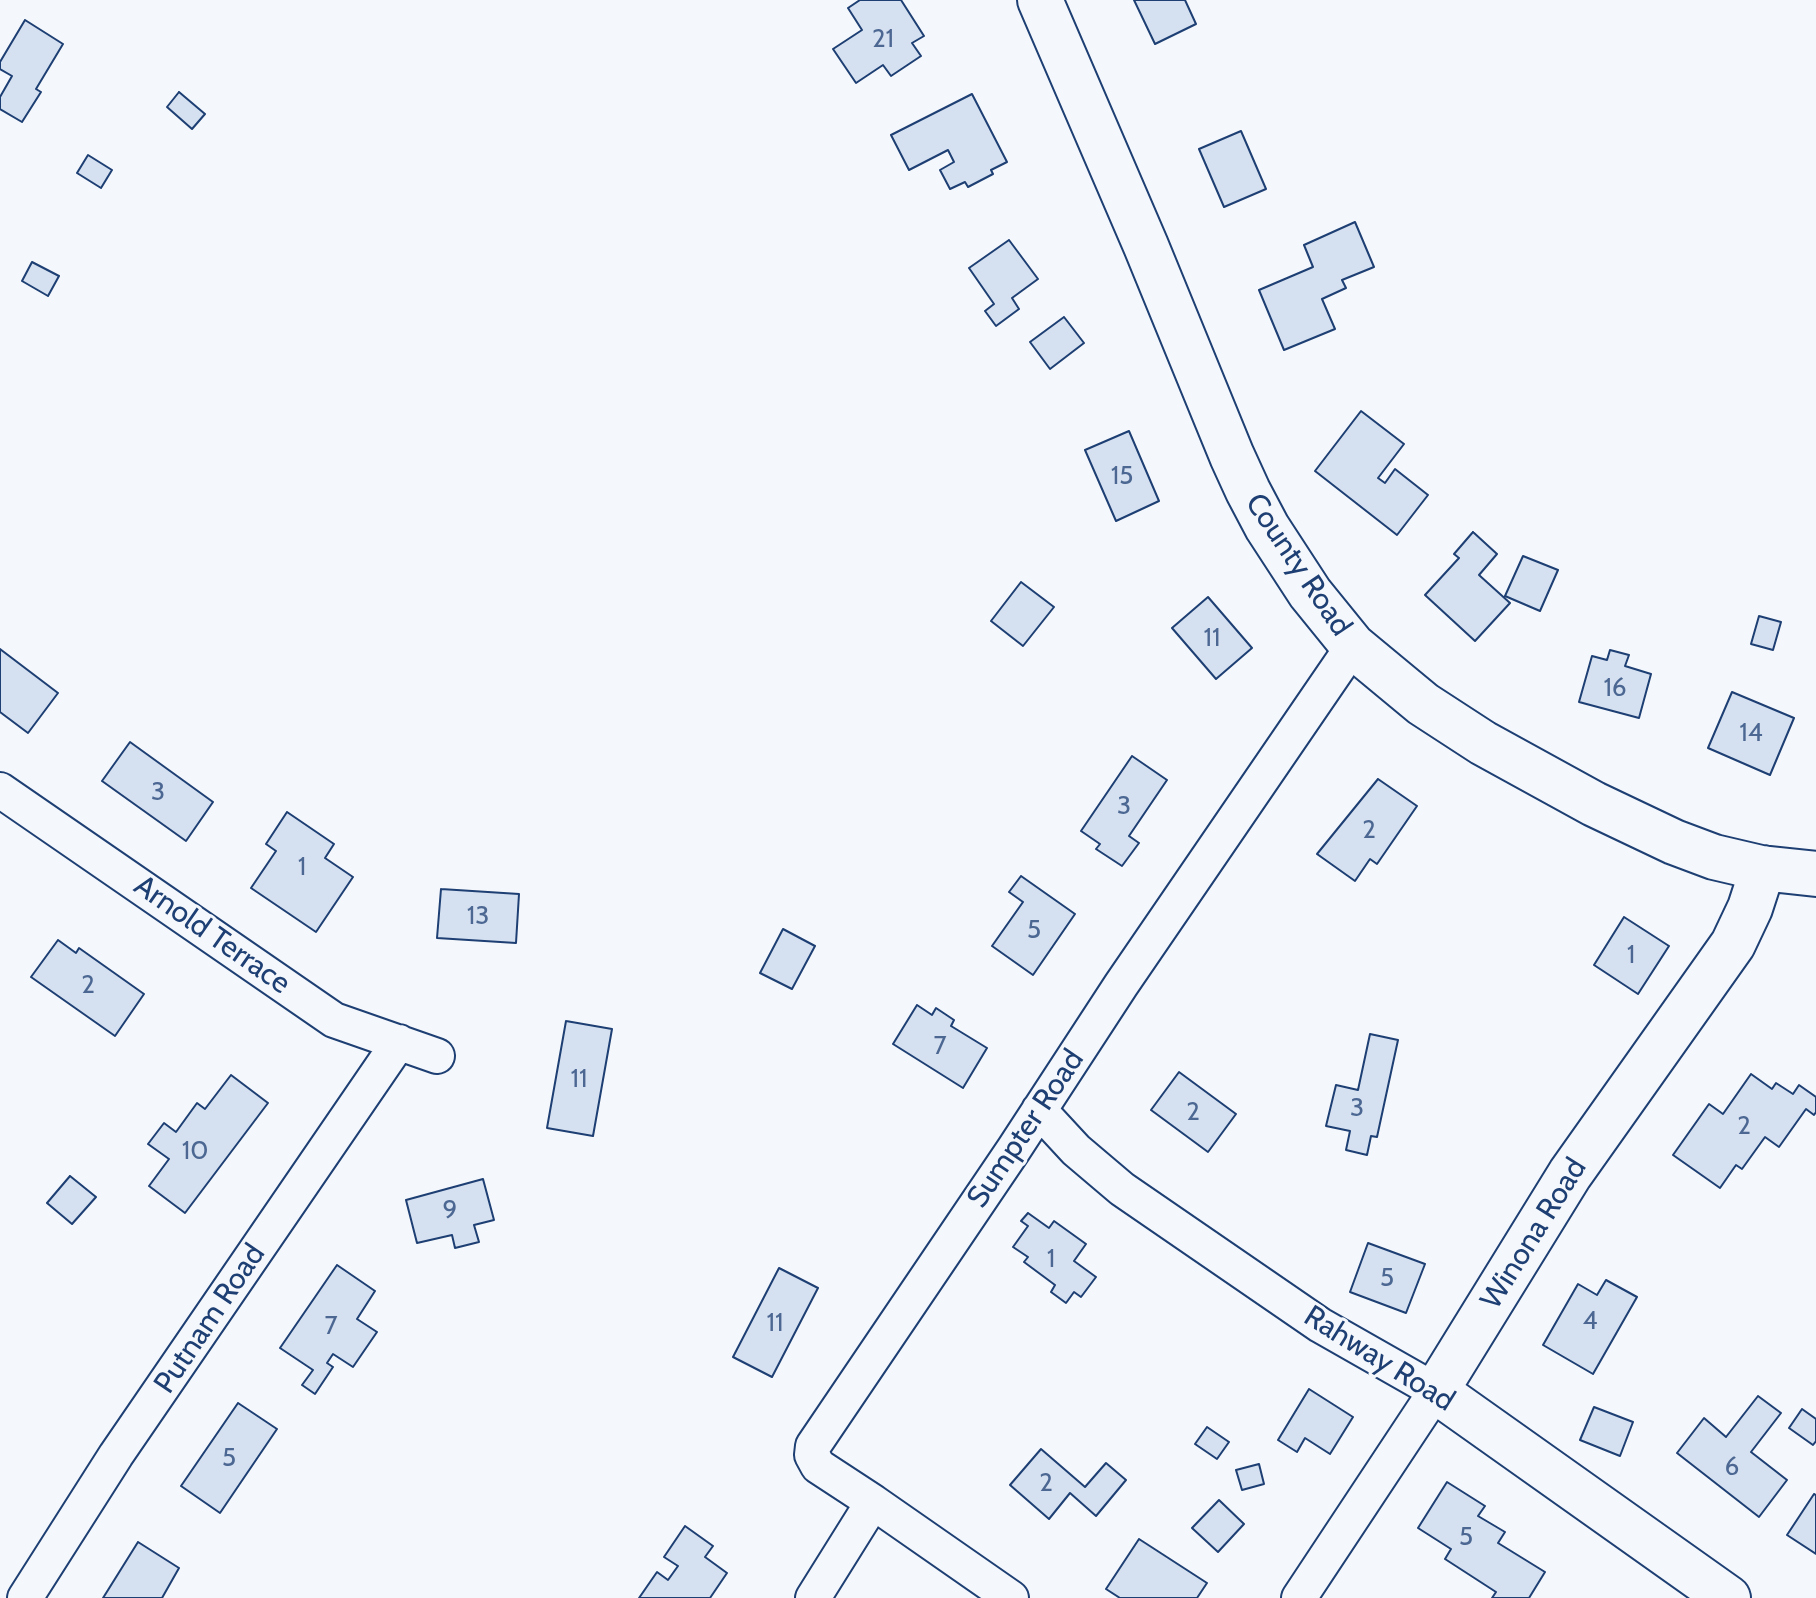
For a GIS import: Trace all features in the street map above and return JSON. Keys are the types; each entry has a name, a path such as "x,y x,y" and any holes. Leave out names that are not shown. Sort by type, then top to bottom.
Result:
{"street":[{"name":"County Road","path":"1040,0 1248,491 1267,527 1310,593 1353,646 1423,704 1483,743 1594,804 1674,842 1714,857 1763,868 1816,874"},
{"name":"Sumpter Road","path":"1011,1598 818,1466 812,1455 813,1446 1121,985 1353,646"},
{"name":"Arnold Terrace","path":"0,790 334,1020 437,1056"},
{"name":"Winona Road","path":"1299,1598 1436,1391 1570,1174 1733,944 1750,908 1763,868"},
{"name":"Putnam Road","path":"25,1598 116,1455 399,1042"},
{"name":"Rahway Road","path":"1039,1110 1076,1150 1122,1189 1320,1325 1436,1391 1728,1598"},
{"path":"813,1598 873,1502"}],"building":[{"path":"860,0 901,0 924,36 912,43 921,56 891,76 883,65 856,83 833,49 862,30 848,8"},
{"path":"1134,0 1185,0 1196,24 1155,44"},
{"path":"25,20 63,44 36,89 41,92 22,122 0,109 0,97 12,76 0,69 0,62"},
{"path":"179,92 205,114 192,129 167,107"},
{"path":"972,94 1007,162 991,170 993,174 968,187 965,182 950,189 940,170 954,162 948,150 909,170 891,135"},
{"path":"1241,131 1266,189 1224,207 1199,149"},
{"path":"88,155 112,170 101,188 77,173"},
{"path":"1355,222 1374,267 1342,280 1346,288 1322,299 1335,329 1284,350 1259,290 1313,267 1304,245"},
{"path":"1009,240 1038,279 1012,298 1019,309 996,326 985,311 994,304 969,268"},
{"path":"32,262 59,276 48,296 22,281"},
{"path":"1064,317 1084,343 1050,369 1030,342"},
{"path":"1361,411 1404,444 1378,478 1385,483 1395,469 1428,495 1397,535 1315,471"},
{"path":"1129,431 1159,501 1116,521 1085,450"},
{"path":"1473,532 1497,554 1479,575 1510,603 1475,641 1425,595 1459,558 1454,554"},
{"path":"1523,556 1558,570 1540,611 1505,596"},
{"path":"1021,582 1054,607 1023,646 991,621"},
{"path":"1208,597 1252,648 1216,679 1172,628"},
{"path":"1759,616 1781,622 1773,650 1751,644"},
{"path":"0,649 58,693 28,733 0,712"},
{"path":"1610,650 1629,655 1625,666 1651,674 1639,718 1579,702 1592,656 1607,660"},
{"path":"1732,692 1794,718 1770,775 1708,748"},
{"path":"130,742 213,802 186,841 102,781"},
{"path":"1132,756 1167,780 1129,836 1139,843 1122,866 1096,849 1100,844 1081,831"},
{"path":"1378,779 1417,806 1377,864 1370,859 1355,881 1317,854"},
{"path":"287,812 334,844 325,858 353,877 316,932 251,888 276,851 266,844"},
{"path":"1021,876 1075,914 1033,975 992,946 1023,902 1009,892"},
{"path":"441,889 519,894 516,943 437,938"},
{"path":"1624,917 1669,946 1638,994 1594,965"},
{"path":"783,929 815,946 792,989 760,973"},
{"path":"58,940 76,953 79,948 144,994 115,1036 31,977"},
{"path":"917,1005 932,1015 936,1008 954,1020 951,1026 987,1048 963,1088 893,1044"},
{"path":"566,1021 612,1029 593,1136 547,1128"},
{"path":"1370,1034 1398,1040 1377,1137 1371,1136 1367,1155 1346,1150 1350,1131 1326,1126 1336,1085 1358,1090"},
{"path":"1179,1072 1236,1114 1208,1152 1151,1110"},
{"path":"1751,1074 1772,1089 1776,1083 1793,1094 1799,1085 1816,1097 1816,1112 1814,1115 1806,1109 1779,1147 1765,1137 1742,1169 1736,1165 1720,1188 1673,1155 1709,1104 1723,1114"},
{"path":"231,1075 268,1103 185,1213 149,1186 169,1159 148,1144 164,1123 176,1132 197,1103 205,1109"},
{"path":"70,1176 96,1197 72,1224 47,1203"},
{"path":"483,1179 494,1220 474,1225 479,1242 455,1248 452,1235 417,1243 406,1200"},
{"path":"1028,1213 1049,1228 1054,1221 1086,1244 1074,1261 1096,1277 1081,1297 1074,1292 1066,1303 1051,1292 1055,1285 1024,1262 1028,1257 1013,1247 1028,1226 1021,1221"},
{"path":"1368,1243 1425,1264 1406,1313 1350,1292"},
{"path":"337,1265 375,1291 357,1319 377,1332 353,1367 333,1354 327,1363 333,1367 315,1394 302,1385 313,1370 280,1348"},
{"path":"779,1268 818,1288 772,1377 733,1357"},
{"path":"1606,1280 1637,1297 1593,1374 1543,1345 1578,1284 1597,1295"},
{"path":"1309,1389 1353,1417 1330,1454 1305,1438 1297,1452 1278,1440"},
{"path":"1758,1396 1781,1413 1751,1452 1787,1480 1759,1517 1677,1453 1704,1418 1726,1437"},
{"path":"238,1403 277,1429 220,1513 181,1486"},
{"path":"1594,1407 1633,1422 1620,1456 1580,1440"},
{"path":"1802,1409 1816,1419 1816,1441 1813,1445 1789,1428"},
{"path":"1207,1427 1229,1442 1217,1459 1195,1444"},
{"path":"1041,1449 1085,1487 1106,1463 1126,1480 1096,1516 1070,1493 1049,1519 1010,1485"},
{"path":"1259,1464 1264,1484 1242,1490 1236,1470"},
{"path":"1447,1482 1485,1506 1478,1516 1505,1532 1498,1543 1545,1572 1529,1598 1492,1598 1496,1592 1445,1559 1451,1549 1418,1528"},
{"path":"1816,1495 1816,1554 1787,1535"},
{"path":"1219,1500 1244,1524 1218,1552 1192,1528"},
{"path":"685,1526 713,1546 705,1557 727,1573 710,1598 639,1598 657,1572 668,1580 678,1566 664,1557"},
{"path":"1139,1539 1207,1583 1197,1598 1120,1598 1106,1589"},
{"path":"138,1542 179,1568 162,1598 103,1598"}]}
